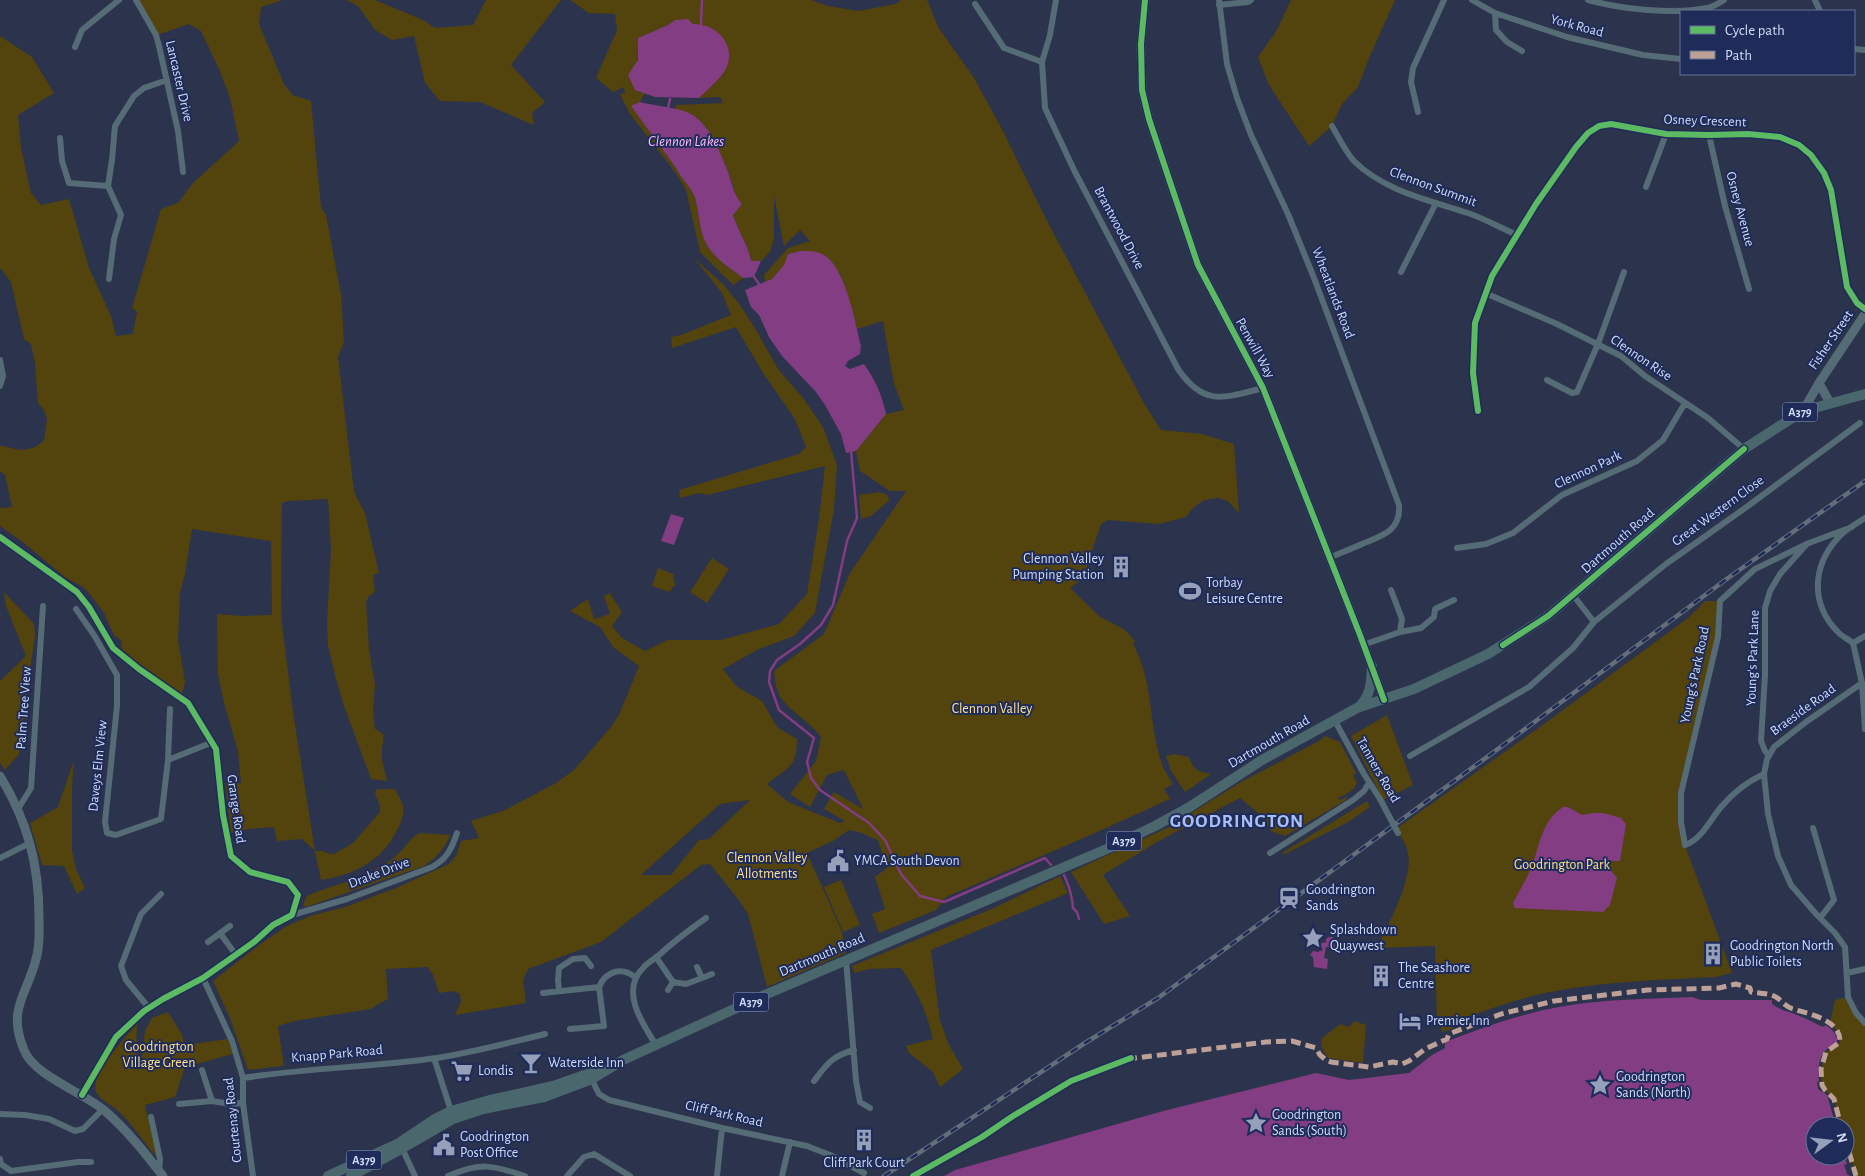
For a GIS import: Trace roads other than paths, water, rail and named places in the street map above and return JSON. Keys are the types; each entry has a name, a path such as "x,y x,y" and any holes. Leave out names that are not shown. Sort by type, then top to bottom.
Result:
{"main road":[{"name":"Dartmouth Road","path":"351,1176 401,1146 435,1118 544,1097 846,960 1047,875 1156,826 1188,808 1262,760 1357,708 1414,689 1488,654 1548,616 1744,450 1771,430 1803,410 1865,394"},
{"name":"A379","path":"1357,708 1366,700 1371,686 1372,666"},
{"name":"Dartmouth Road","path":"328,1176 401,1146"}],"street":[{"path":"75,47 82,30 119,0"},
{"name":"Lancaster Drive","path":"136,0 156,35 168,80 178,131 183,172"},
{"name":"Brantwood Drive","path":"1056,0 1050,35 1042,62 1045,108 1055,133 1178,369 1188,384 1202,393 1216,397 1228,397 1263,388"},
{"name":"Penwill Way","path":"1145,0 1140,65 1142,90 1149,119 1198,265 1263,388 1384,700"},
{"path":"1219,2 1248,2 1251,0"},
{"path":"1418,112 1411,82 1413,68 1444,0"},
{"path":"1588,0 1616,7 1680,11"},
{"path":"1691,10 1708,8 1724,0"},
{"name":"York Road","path":"1475,1 1495,13 1567,37 1643,55 1680,59"},
{"name":"Wheatlands Road","path":"1219,2 1227,64 1237,98 1251,135 1288,214 1314,278 1399,505 1400,514 1397,522 1386,534 1329,558"},
{"path":"975,4 1004,48 1042,62"},
{"path":"1495,13 1496,30 1507,42 1522,51"},
{"path":"109,278 114,239 121,215 108,186 115,126 134,96 144,88 168,80"},
{"name":"Osney Crescent","path":"1478,411 1473,373 1475,323 1492,276 1536,204 1576,147 1588,133 1599,126 1611,124 1666,134 1748,134 1780,137 1799,145 1811,155 1824,173 1831,190 1846,287 1857,303 1865,309"},
{"name":"Clennon Summit","path":"1332,126 1348,154 1365,171 1381,182 1470,214 1517,235"},
{"path":"1646,187 1666,134"},
{"name":"Osney Avenue","path":"1709,135 1725,206 1749,289"},
{"path":"60,138 62,161 69,184 108,186"},
{"path":"1402,272 1436,203"},
{"path":"1547,380 1572,394 1577,392 1598,344 1624,272"},
{"name":"Clennon Rise","path":"1485,293 1598,344 1620,356 1645,376 1708,418 1744,450"},
{"name":"Fisher Street","path":"1803,410 1819,382 1865,314"},
{"path":"0,360 3,376 0,386"},
{"name":"Fisher Street","path":"1819,382 1830,403"},
{"name":"Clennon Park","path":"1457,548 1486,544 1513,533 1562,495 1637,461 1664,440 1685,403"},
{"name":"Great Western Close","path":"1410,756 1529,687 1572,648 1594,622 1666,564 1860,423"},
{"path":"1865,518 1838,538 1823,561 1817,590 1820,605 1837,632 1853,643 1862,683 1865,729"},
{"name":"Young's Park Road","path":"1764,774 1751,780 1722,806 1695,842 1685,845 1680,822 1681,793 1718,637 1720,600 1755,569 1809,543 1852,527"},
{"name":"Grange Road","path":"0,537 77,592 89,607 113,648 139,669 188,703 216,749 223,815 230,856 250,872 288,882 298,895 292,915"},
{"name":"Young's Park Lane","path":"1769,756 1761,741 1765,667 1765,608 1770,591 1780,574 1809,543"},
{"path":"1391,590 1402,619 1400,632"},
{"path":"1574,595 1594,622"},
{"path":"1363,645 1400,632 1421,628 1434,617 1436,609 1454,600"},
{"name":"Palm Tree View","path":"18,808 30,788 43,606"},
{"name":"Daveys Elm View","path":"76,609 94,635 117,675 116,706 105,822 106,833 116,835 161,818 168,760"},
{"path":"1853,643 1865,636"},
{"name":"Braeside Road","path":"1764,774 1769,756 1774,747 1785,737 1862,683"},
{"path":"170,709 168,760 213,742"},
{"name":"Tanners Road","path":"1335,721 1398,833"},
{"path":"1764,774 1768,814 1778,856 1791,885 1835,933 1844,946 1848,997 1856,1013 1865,1023"},
{"path":"0,776 18,808 30,843 38,882 37,955 18,1005 16,1018 17,1029 24,1051 31,1062 54,1079 103,1109 137,1144 161,1174"},
{"path":"1270,853 1352,800 1364,791 1369,783"},
{"path":"1814,828 1834,900 1820,918"},
{"name":"Drake Drive","path":"292,915 347,899 432,867 441,862 446,856 452,847 457,833"},
{"path":"0,858 30,843"},
{"path":"149,1008 126,980 121,966 140,914 161,894"},
{"path":"82,1095 116,1037 149,1008 203,978 254,942 273,925 292,915"},
{"path":"656,1045 634,1007 633,991 636,978 642,968 670,944 706,918"},
{"path":"208,942 230,926"},
{"path":"220,934 236,955"},
{"path":"656,957 673,982 686,984 712,974"},
{"path":"559,990 559,968 573,959 585,958 592,966"},
{"path":"846,960 860,1102 870,1108"},
{"path":"697,967 702,978"},
{"path":"1847,973 1865,969"},
{"path":"570,1029 604,1026 599,987 608,975 617,971 629,972 636,978"},
{"name":"Courtenay Road","path":"203,978 232,1041 243,1078 243,1103 253,1176"},
{"path":"668,990 673,982"},
{"path":"543,993 599,987"},
{"name":"Knapp Park Road","path":"243,1078 278,1072 434,1058 461,1054 545,1034"},
{"path":"814,1081 832,1058 840,1053 854,1050"},
{"path":"434,1058 452,1115"},
{"path":"202,1070 212,1101"},
{"name":"Cliff Park Road","path":"590,1076 599,1094 609,1100 722,1128 790,1142 830,1155 864,1173"},
{"path":"179,1104 212,1101 230,1104 243,1103"},
{"path":"0,1114 25,1115 49,1119 75,1131 83,1129 103,1109"},
{"path":"151,1117 160,1158 161,1174"},
{"path":"717,1176 722,1128"},
{"path":"782,1176 790,1142"},
{"path":"401,1146 415,1176"},
{"path":"567,1176 584,1157 594,1154 630,1176"},
{"path":"0,1159 1,1164 11,1171 91,1162"},
{"path":"448,1176 466,1169 488,1166 525,1176"}],"water":[{"path":"688,19 693,24 711,28 724,39 728,46 729,55 724,72 699,98 655,97 635,90 628,75 638,60 638,38 675,20"},
{"name":"Clennon Lakes","path":"640,102 689,113 696,117 708,130 721,154 735,192 742,204 733,215 748,249 751,261 761,261 754,277 743,278 720,260 708,247 702,234 695,198 689,186 631,106"},
{"path":"801,251 820,253 829,259 836,268 848,294 861,346 860,354 848,361 845,366 850,369 864,364 875,381 886,414 856,451 846,453 841,434 825,405 816,392 782,356 769,337 759,315 751,307 745,290 772,279 784,265 788,254"},
{"path":"671,514 684,518 674,545 661,541"},
{"path":"1563,807 1568,807 1582,815 1603,813 1621,818 1626,824 1620,861 1603,861 1617,878 1610,905 1603,912 1515,908 1513,903 1531,869 1541,836 1547,824"},
{"path":"1333,937 1335,948 1326,947 1324,958 1328,959 1327,969 1314,967 1313,957 1310,955 1313,951 1319,952 1318,944 1326,942 1326,939"},
{"path":"1692,997 1701,1000 1772,1000 1772,1004 1779,1008 1823,1027 1826,1025 1834,1032 1837,1042 1824,1052 1820,1060 1819,1081 1817,1082 1818,1089 1827,1095 1833,1116 1805,1116 1805,1166 1844,1166 1847,1174 1850,1176 944,1176 955,1170 1167,1110 1316,1073 1349,1080 1409,1073 1432,1055 1445,1048 1445,1042 1501,1022 1530,1013 1576,1004"}],"waterway":[{"path":"701,24 702,0"},
{"path":"668,108 670,99"},
{"path":"754,277 759,284"},
{"path":"851,451 857,518 847,541 833,605 821,625 800,644 777,660 770,671 769,682 779,710 814,738 807,762 811,778 820,790 869,823 885,840 901,874 920,896 944,902 1045,858 1051,865"},
{"path":"1064,875 1070,891 1073,908 1077,912 1079,919"}],"railway":[{"path":"884,1176 1085,1043 1158,998 1728,578 1865,481"}],"place":[{"name":"Clennon Valley Pumping Station","path":"1121,567"},
{"name":"Torbay Leisure Centre","path":"1190,591"},
{"name":"YMCA South Devon","path":"838,861"},
{"name":"Goodrington Sands","path":"1289,898"},
{"name":"Splashdown Quaywest","path":"1313,938"},
{"name":"Goodrington North Public Toilets","path":"1713,954"},
{"name":"The Seashore Centre","path":"1381,976"},
{"name":"Premier Inn","path":"1410,1021"},
{"name":"Waterside Inn","path":"531,1063"},
{"name":"Londis","path":"462,1071"},
{"name":"Goodrington Sands (North)","path":"1600,1085"},
{"name":"Goodrington Sands (South)","path":"1256,1123"},
{"name":"Cliff Park Court","path":"864,1140"},
{"name":"Goodrington Post Office","path":"444,1145"}],"district":[{"name":"GOODRINGTON","path":"1237,821"}],"park label":[{"name":"Clennon Valley","path":"992,709"},
{"name":"Goodrington Park","path":"1562,865"},
{"name":"Clennon Valley Allotments","path":"767,866"},
{"name":"Goodrington Village Green","path":"159,1056"}]}
